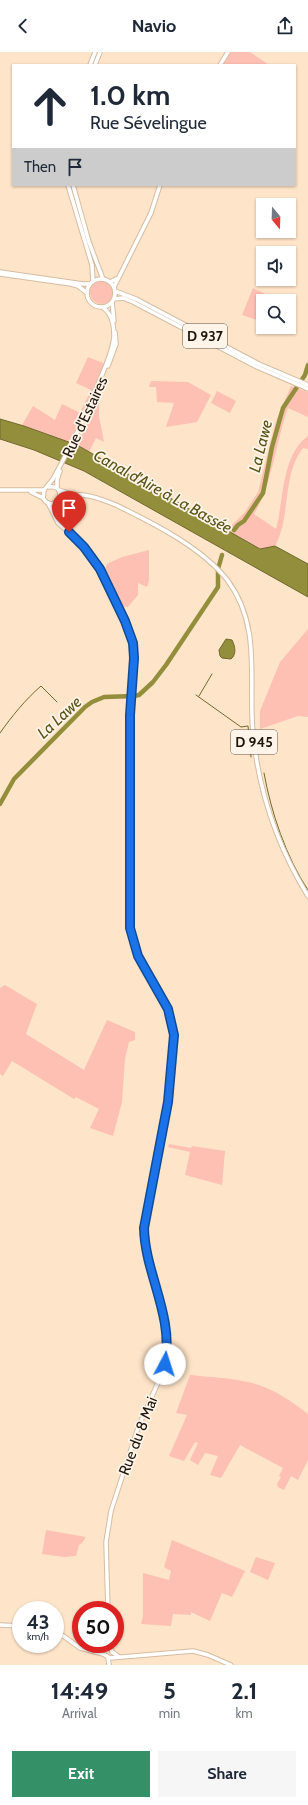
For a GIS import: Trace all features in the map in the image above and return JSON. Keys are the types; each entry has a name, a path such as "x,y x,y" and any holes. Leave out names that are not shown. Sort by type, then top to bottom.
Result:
{"main road":[{"path":"90,64 95,52"},
{"path":"95,64 100,52"},
{"path":"221,64 228,52"},
{"path":"68,186 92,265 92,282 87,293"},
{"path":"73,186 89,242 103,278 110,282 115,289"},
{"path":"102,307 113,301 119,277 151,213 160,186"},
{"path":"0,273 83,284 103,278"},
{"path":"0,273 78,286 87,293 92,303 107,310 110,316 114,337 107,364 62,465"},
{"path":"110,282 119,277"},
{"name":"D 937","path":"115,289 296,382"},
{"name":"D 937","path":"113,301 123,298 133,302 257,367 296,382 308,384"},
{"name":"Rue d'Estaires","path":"72,445 94,402 115,347 116,338 113,301"},
{"name":"D 937","path":"302,384 308,389"},
{"name":"Rue d'Estaires","path":"49,487 62,465"},
{"name":"Rue d'Estaires","path":"58,489 57,480 62,465"},
{"path":"0,490 28,491 44,490 49,487 58,489 60,498 55,503 48,503 43,498 28,491"},
{"name":"D 945","path":"58,489 74,495 104,500 124,509 187,544 200,552 213,564 222,574 238,598 246,617 251,637 253,732 258,772 264,797 286,857 308,896"},
{"path":"43,498 44,490"},
{"name":"D 945","path":"60,498 74,495"},
{"name":"Rue du 8 Mai","path":"48,503 55,518 92,556 100,569 129,632 134,653 130,700 130,918 132,938 141,962 162,998 173,1029 168,1102 144,1228 146,1244 164,1318 167,1349 163,1370 138,1428 111,1511 106,1542 108,1601"},
{"path":"55,503 55,518"},
{"path":"0,1625 12,1626"},
{"path":"64,1636 80,1648 103,1654 118,1656 197,1651 231,1665"},
{"path":"109,1664 110,1655"}],"shaded area":[{"path":"231,52 250,52 268,64 224,64"},
{"path":"102,280 107,281 113,287 113,297 107,303 102,304 97,303 91,297 90,292 91,287 97,281"},
{"path":"253,288 265,294 256,294 256,320 242,315"},
{"path":"88,357 103,363 105,366 68,442 22,425 33,406 55,420 62,404 80,413 91,390 76,383"},
{"path":"151,381 188,382 211,395 197,422 166,427 174,403 157,402 156,387 149,387"},
{"path":"291,386 308,392 308,417 288,408 270,476 254,514 276,529 288,466 299,444 308,436 308,449 303,448 296,459 292,470 283,523 275,546 260,549 226,531 245,512 258,492 276,421"},
{"path":"217,391 236,401 230,413 211,403"},
{"path":"99,398 99,416 104,442 96,438 89,452 77,445"},
{"path":"0,419 77,445 260,549 275,546 308,564 308,597 84,471 34,450 0,439"},
{"path":"149,550 149,581 147,587 138,583 138,595 128,607 120,606 104,572 107,564 122,557"},
{"path":"308,629 308,717 298,716 260,729 260,711 280,662"},
{"path":"226,639 232,640 234,645 235,652 231,659 222,658 220,656 219,650"},
{"path":"5,985 37,1004 26,1034 84,1070 107,1020 135,1032 135,1040 129,1042 125,1059 122,1102 113,1136 90,1128 99,1109 76,1097 74,1099 12,1061 3,1076 0,1074 0,988"},
{"path":"169,1144 191,1148 192,1146 225,1151 222,1185 185,1175 190,1152 168,1147"},
{"path":"190,1375 256,1384 280,1395 308,1414 308,1460 298,1480 291,1476 284,1490 278,1487 277,1484 281,1477 279,1476 283,1468 240,1445 221,1478 210,1475 218,1456 205,1453 198,1465 190,1460 198,1443 195,1442 184,1461 169,1456 187,1415 176,1413"},
{"path":"46,1530 86,1537 79,1545 76,1556 64,1557 42,1554"},
{"path":"172,1540 245,1571 232,1597 222,1593 210,1621 191,1612 191,1615 173,1614 171,1626 141,1624 143,1616 143,1573 169,1580 171,1571 164,1567"},
{"path":"256,1557 275,1563 268,1580 250,1572"}],"waterway":[{"name":"La Lawe","path":"234,530 244,521 263,493 272,447 283,408 305,375 308,365"},
{"name":"La Lawe","path":"0,804 14,779 85,707 104,697 139,695 153,682 218,587 218,569 222,555"},
{"path":"199,696 212,674"},
{"path":"0,733 19,708 41,686 57,702"},
{"path":"196,695 241,727 248,726 251,757"},
{"path":"264,773 280,834 286,849 308,890"}],"route":[{"path":"69,532 92,556 100,569 125,621 133,643 134,663 131,684 130,715 130,928 138,956 143,967 168,1009 174,1035 168,1102 144,1228 144,1237 166,1330 167,1356 165,1364"}],"water label":[{"name":"Canal d'Aire à La Bassée","path":"163,491"}]}
